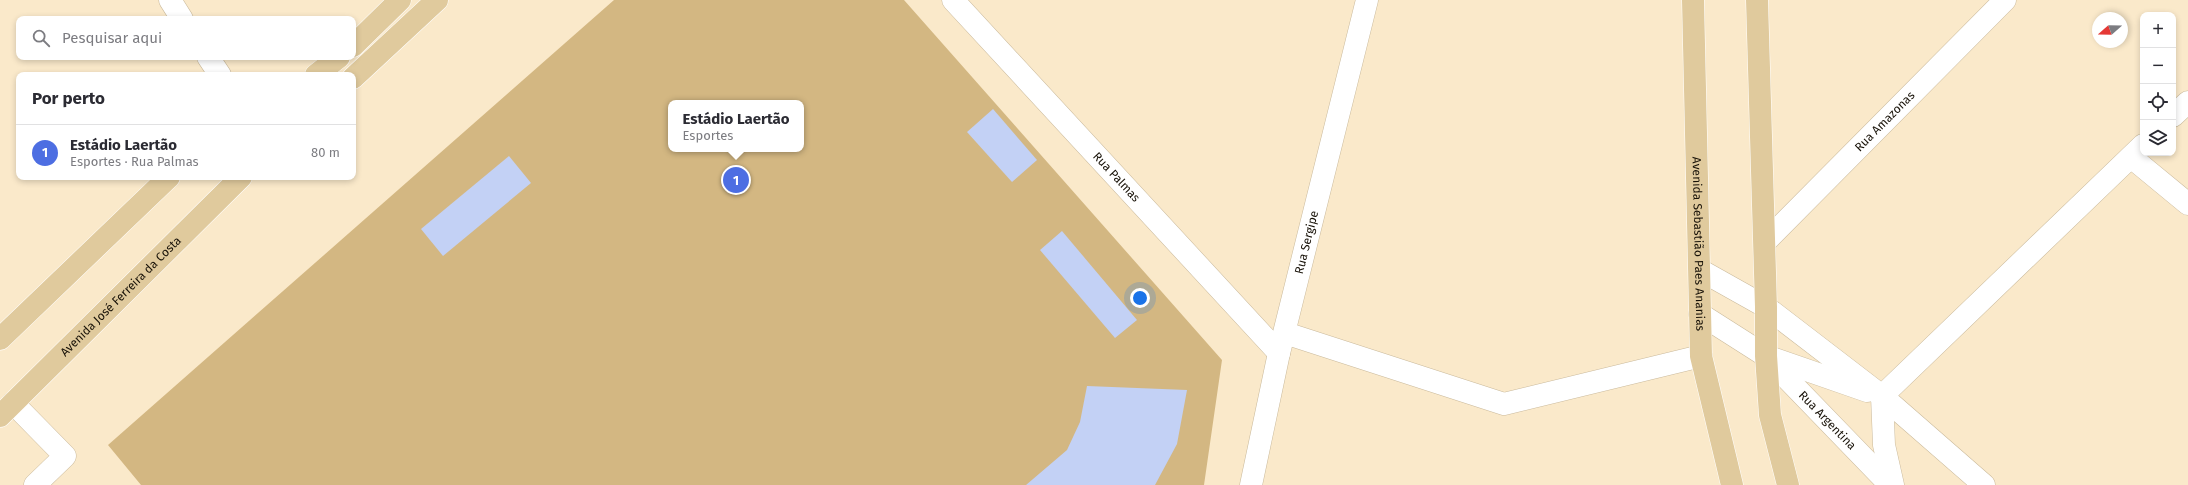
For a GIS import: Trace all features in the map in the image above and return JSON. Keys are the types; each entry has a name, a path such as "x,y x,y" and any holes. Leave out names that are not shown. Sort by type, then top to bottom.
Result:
{"main road":[{"path":"356,43 400,0"},
{"path":"356,75 437,0"},
{"name":"Avenida Sebastião Paes Ananias","path":"1694,0 1701,356 1732,485"},
{"path":"1757,0 1765,242 1766,356 1770,414 1788,485"},
{"path":"320,72 335,60"},
{"path":"0,339 166,180"},
{"name":"Avenida José Ferreira da Costa","path":"7,410 239,180"}],"street":[{"path":"170,0 180,16"},
{"name":"Rua Palmas","path":"953,0 1279,354"},
{"name":"Rua Sergipe","path":"1251,485 1279,354 1367,0"},
{"name":"Rua Amazonas","path":"1765,242 2005,0"},
{"path":"210,60 218,72"},
{"path":"2176,113 2188,102"},
{"path":"1891,485 1884,445 1882,396 2137,151 2188,204"},
{"path":"1700,270 1766,307 1882,396 1984,485"},
{"path":"1700,314 1766,356 1882,396"},
{"path":"1285,333 1504,404 1701,356"},
{"name":"Rua Argentina","path":"1766,356 1891,485"},
{"path":"7,410 65,456 35,485"}],"shaded area":[{"path":"614,0 904,0 1222,360 1204,485 141,485 108,445"}],"building":[{"path":"993,109 1037,160 1012,182 967,132"},
{"path":"509,156 531,183 443,256 421,229"},
{"path":"1062,231 1137,320 1115,338 1040,250"},
{"path":"1087,386 1187,390 1177,444 1155,485 1026,485 1067,450 1080,422"}],"place":[{"name":"Estádio Laertão","path":"736,180"}]}
